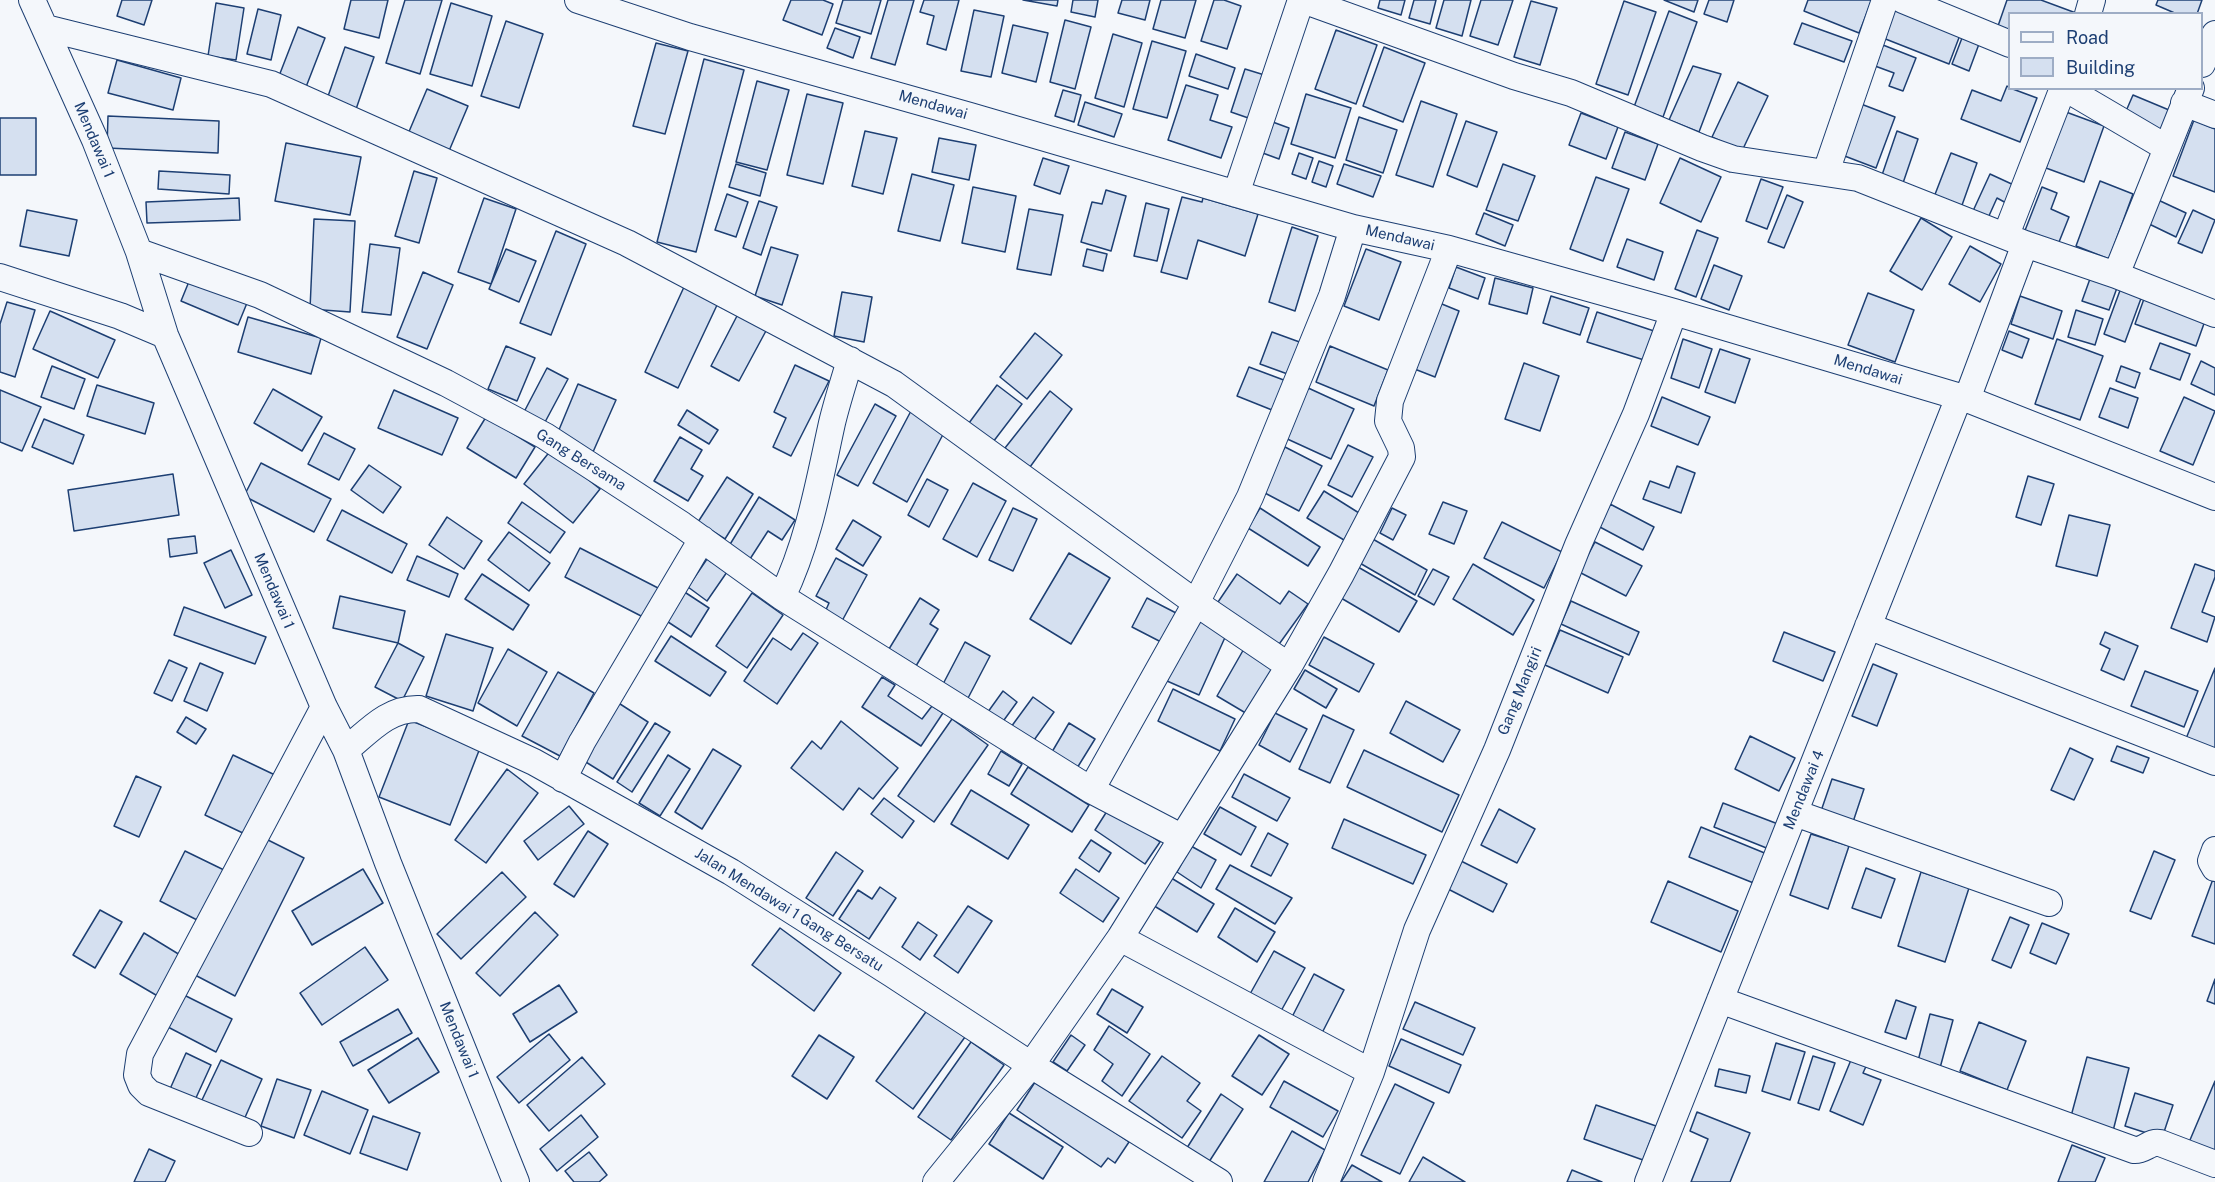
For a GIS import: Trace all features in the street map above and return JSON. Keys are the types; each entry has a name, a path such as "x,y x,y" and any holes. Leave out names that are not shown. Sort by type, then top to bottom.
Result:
{"street":[{"name":"Mendawai 1","path":"32,0 95,140 139,252 165,335 324,707 346,750 388,863 516,1182"},
{"name":"Mendawai","path":"578,0 690,37 1353,228 1449,249 1674,312 1963,398 2215,497"},
{"path":"1236,194 1302,0 1514,76 1571,93 1733,159 1858,178 2215,314"},
{"path":"1826,172 1885,0"},
{"path":"1903,0 2008,43"},
{"path":"45,28 271,84 627,243 894,384 1196,603 1289,666"},
{"path":"2203,62 2215,34"},
{"name":"Mendawai 4","path":"1648,1182 1868,626 1963,398 2063,90"},
{"path":"2067,90 2167,148"},
{"path":"2116,275 2187,96 2215,115"},
{"path":"1091,790 1196,603 1250,497 1310,354 1332,296 1353,228"},
{"path":"936,1182 1031,1065 1120,938 1289,666 1400,465 1401,448 1388,421 1390,401 1449,249"},
{"name":"Gang Bersama","path":"139,252 260,295 446,383 545,436 702,539 782,597 1091,790 1181,837"},
{"path":"0,277 120,316 165,335"},
{"name":"Gang Mangiri","path":"1326,1182 1371,1072 1417,930 1497,750 1578,545 1636,414 1674,312"},
{"path":"782,597 797,566 809,526 833,420 850,360"},
{"path":"563,779 582,742 702,539"},
{"path":"1868,626 2215,762"},
{"path":"249,1133 149,1093 141,1085 137,1075 137,1064 150,1035 324,707"},
{"name":"Jalan Mendawai 1 Gang Bersatu","path":"346,750 394,712 405,708 419,709 534,762 731,872 1031,1065 1219,1182"},
{"path":"1795,813 2049,903"},
{"path":"2215,850 2211,861 2215,868"},
{"path":"1120,938 1371,1072"},
{"path":"1720,1000 2134,1150 2154,1142 2160,1143 2215,1164"}],"building":[{"path":"122,0 152,0 144,25 117,16"},
{"path":"351,0 388,0 379,38 344,29"},
{"path":"405,0 442,0 420,74 386,63"},
{"path":"791,0 823,0 833,4 822,35 783,20"},
{"path":"843,0 881,0 871,34 836,23"},
{"path":"888,0 914,0 895,65 871,58"},
{"path":"924,0 959,0 946,50 927,44 934,16 920,12"},
{"path":"1023,0 1058,0 1057,6"},
{"path":"1073,0 1098,0 1095,17 1071,12"},
{"path":"1122,0 1150,0 1145,20 1118,13"},
{"path":"1161,0 1196,0 1185,38 1153,29"},
{"path":"1214,0 1224,0 1241,6 1227,49 1201,41"},
{"path":"1380,0 1405,0 1401,15 1378,8"},
{"path":"1414,0 1436,0 1430,24 1409,18"},
{"path":"1444,0 1471,0 1462,36 1436,28"},
{"path":"1481,0 1513,0 1498,45 1470,36"},
{"path":"1664,0 1698,0 1694,12"},
{"path":"1709,0 1734,0 1727,22 1704,14"},
{"path":"1808,0 1872,0 1859,33 1804,11"},
{"path":"2007,0 2041,0 2073,12 2008,12 2008,30 1998,26"},
{"path":"2158,0 2202,0 2198,12 2172,12 2156,5"},
{"path":"1531,1 1557,8 1540,65 1514,57"},
{"path":"1624,1 1656,12 1628,95 1596,84"},
{"path":"216,3 244,8 236,60 208,56"},
{"path":"451,3 492,16 472,86 430,74"},
{"path":"258,9 281,15 271,60 247,54"},
{"path":"1894,9 1960,35 1949,64 1883,38"},
{"path":"974,10 1004,16 991,77 961,71"},
{"path":"1669,11 1697,22 1663,117 1634,107"},
{"path":"1065,20 1091,27 1075,89 1050,82"},
{"path":"506,21 543,34 519,108 481,96"},
{"path":"1802,23 1852,41 1844,62 1794,44"},
{"path":"1013,25 1048,33 1036,82 1002,73"},
{"path":"298,27 325,38 306,87 279,76"},
{"path":"835,28 860,37 853,58 827,48"},
{"path":"1336,30 1377,45 1356,104 1315,89"},
{"path":"1113,34 1142,43 1124,107 1095,98"},
{"path":"1962,38 1979,44 1969,71 1952,64"},
{"path":"1152,41 1186,51 1167,118 1133,109"},
{"path":"656,43 688,51 665,134 633,126"},
{"path":"1883,45 1916,58 1903,91 1889,86 1894,73 1875,66"},
{"path":"345,47 374,57 354,115 325,105"},
{"path":"1384,47 1425,63 1403,122 1363,106"},
{"path":"1196,54 1235,68 1228,89 1189,76"},
{"path":"704,59 744,70 696,252 657,242"},
{"path":"117,60 181,78 173,110 108,93"},
{"path":"1693,66 1721,74 1699,132 1669,120"},
{"path":"1245,69 1271,77 1257,121 1231,112"},
{"path":"757,81 789,90 767,170 736,162"},
{"path":"1738,82 1768,96 1742,151 1712,137"},
{"path":"1186,85 1218,95 1210,120 1232,127 1221,158 1168,140"},
{"path":"2007,86 2008,90 2015,90 2037,98 2020,142 1961,119 1972,90 2001,101"},
{"path":"427,89 468,106 449,151 408,134"},
{"path":"1063,90 1081,95 1074,122 1055,116"},
{"path":"807,94 843,103 823,184 787,175"},
{"path":"1306,94 1351,108 1335,158 1291,144"},
{"path":"2133,95 2169,110 2160,133 2123,118"},
{"path":"1421,101 1457,114 1433,187 1396,175"},
{"path":"1085,102 1122,114 1114,137 1078,125"},
{"path":"1861,104 1895,117 1876,168 1842,155"},
{"path":"2066,112 2104,126 2084,182 2046,168"},
{"path":"1581,113 1618,127 1606,159 1569,145"},
{"path":"108,116 219,121 218,153 107,148"},
{"path":"1359,117 1397,130 1383,173 1346,160"},
{"path":"0,118 36,118 36,175 0,175"},
{"path":"2194,120 2215,129 2215,192 2173,176"},
{"path":"1270,121 1289,128 1279,159 1260,152"},
{"path":"1466,121 1497,132 1477,187 1447,175"},
{"path":"865,131 897,138 883,194 852,186"},
{"path":"1897,131 1918,139 1902,186 1881,178"},
{"path":"1625,132 1658,144 1645,180 1612,168"},
{"path":"939,138 976,145 969,180 932,172"},
{"path":"286,143 361,157 350,215 275,201"},
{"path":"1299,153 1313,158 1306,179 1292,174"},
{"path":"1951,153 1977,163 1961,208 1934,197"},
{"path":"1043,158 1069,166 1060,194 1034,185"},
{"path":"1680,158 1721,177 1701,222 1660,203"},
{"path":"1319,161 1333,166 1326,187 1312,182"},
{"path":"736,164 766,173 760,196 729,187"},
{"path":"1344,164 1381,176 1373,197 1337,184"},
{"path":"1503,164 1535,176 1518,221 1486,210"},
{"path":"159,171 230,175 229,194 158,189"},
{"path":"414,171 437,178 419,243 395,236"},
{"path":"912,174 954,185 940,241 898,231"},
{"path":"1990,174 2016,186 2008,204 1997,198 1988,218 1973,211"},
{"path":"1596,177 1629,189 1603,261 1570,249"},
{"path":"1761,179 1783,187 1767,229 1746,221"},
{"path":"2100,181 2133,194 2109,259 2076,246"},
{"path":"973,187 1016,196 1005,252 962,243"},
{"path":"2042,187 2057,193 2051,209 2069,217 2057,247 2024,233"},
{"path":"1106,190 1126,196 1111,251 1081,242 1092,202 1102,204"},
{"path":"727,194 748,202 736,237 715,230"},
{"path":"1787,195 1803,202 1784,248 1768,242"},
{"path":"1182,197 1202,202 1203,198 1258,214 1245,256 1198,240 1187,279 1161,272"},
{"path":"239,198 240,220 147,223 146,202"},
{"path":"484,198 516,209 491,284 458,272"},
{"path":"2156,199 2186,213 2176,237 2145,222"},
{"path":"759,201 777,207 761,255 743,248"},
{"path":"1146,203 1169,209 1157,261 1134,256"},
{"path":"1029,209 1063,215 1051,275 1017,269"},
{"path":"27,210 77,220 69,256 20,246"},
{"path":"2193,210 2215,220 2202,253 2178,243"},
{"path":"1484,213 1513,225 1505,246 1476,234"},
{"path":"1921,218 1952,237 1922,290 1890,271"},
{"path":"314,219 355,221 350,312 310,309"},
{"path":"1292,227 1318,236 1295,311 1269,302"},
{"path":"1697,230 1718,238 1696,297 1675,289"},
{"path":"556,231 586,244 551,335 520,323"},
{"path":"1627,239 1663,252 1654,280 1617,267"},
{"path":"370,244 400,248 391,315 362,312"},
{"path":"1970,246 2001,264 1980,302 1949,284"},
{"path":"771,247 798,255 782,305 755,296"},
{"path":"506,249 536,261 519,302 489,289"},
{"path":"1087,249 1107,254 1103,271 1083,266"},
{"path":"1366,249 1401,262 1379,320 1344,306"},
{"path":"1714,265 1742,276 1729,310 1701,299"},
{"path":"1456,267 1485,278 1478,299 1449,288"},
{"path":"423,272 453,285 427,349 397,337"},
{"path":"2091,276 2118,285 2109,310 2082,301"},
{"path":"1495,278 1533,288 1527,314 1489,304"},
{"path":"190,279 247,303 238,325 181,301"},
{"path":"2122,285 2143,293 2125,342 2104,334"},
{"path":"684,287 718,303 678,388 645,372"},
{"path":"842,292 872,297 864,342 834,336"},
{"path":"1868,293 1914,310 1895,362 1848,345"},
{"path":"1551,296 1589,308 1580,335 1543,323"},
{"path":"2020,296 2062,311 2053,339 2011,324"},
{"path":"2145,296 2206,318 2196,346 2135,324"},
{"path":"7,302 35,310 15,377 0,372 0,324"},
{"path":"1437,302 1459,311 1435,377 1412,368"},
{"path":"2076,310 2103,319 2095,345 2068,337"},
{"path":"50,311 115,340 98,378 33,349"},
{"path":"1597,312 1654,331 1644,360 1587,342"},
{"path":"738,314 767,329 739,381 711,366"},
{"path":"248,317 321,338 311,374 238,352"},
{"path":"2009,331 2029,339 2022,358 2002,350"},
{"path":"1272,332 1305,344 1293,376 1260,364"},
{"path":"1035,333 1062,355 1027,399 1000,377"},
{"path":"1683,339 1712,349 1699,388 1671,378"},
{"path":"2057,339 2103,356 2080,420 2035,404"},
{"path":"2160,343 2190,354 2180,380 2150,369"},
{"path":"506,346 535,358 517,401 488,389"},
{"path":"1330,346 1388,370 1374,406 1316,382"},
{"path":"1720,349 1750,359 1735,403 1705,392"},
{"path":"2201,361 2215,368 2215,395 2191,384"},
{"path":"1524,363 1559,376 1540,431 1505,419"},
{"path":"795,365 829,381 791,456 773,447 786,418 774,412"},
{"path":"52,366 85,379 74,409 41,397"},
{"path":"2121,366 2140,373 2135,388 2116,381"},
{"path":"1249,367 1289,382 1277,412 1237,396"},
{"path":"547,368 568,379 544,424 524,412"},
{"path":"578,384 616,400 593,452 556,437"},
{"path":"97,385 154,403 145,434 87,416"},
{"path":"997,385 1022,404 993,442 969,423"},
{"path":"1306,387 1354,409 1331,459 1283,437"},
{"path":"2110,388 2138,398 2128,428 2099,417"},
{"path":"273,389 322,417 302,451 254,423"},
{"path":"0,390 41,407 22,451 0,442"},
{"path":"394,390 458,418 442,455 378,428"},
{"path":"1050,391 1072,409 1030,467 1005,448"},
{"path":"1662,397 1710,417 1698,445 1651,426"},
{"path":"2184,397 2215,411 2193,465 2160,451"},
{"path":"875,404 896,416 858,486 837,475"},
{"path":"912,409 947,427 907,502 873,483"},
{"path":"687,410 718,430 709,444 678,425"},
{"path":"486,417 535,447 516,478 467,448"},
{"path":"44,419 84,435 73,464 32,447"},
{"path":"324,433 355,449 339,480 308,464"},
{"path":"680,437 702,450 691,469 703,476 688,501 654,481"},
{"path":"1348,445 1373,457 1352,497 1328,485"},
{"path":"1285,447 1322,466 1299,511 1263,492"},
{"path":"551,450 600,489 573,523 524,484"},
{"path":"261,463 331,499 314,532 244,496"},
{"path":"369,465 401,487 383,513 351,490"},
{"path":"1677,466 1695,473 1681,513 1643,499 1650,481 1669,488"},
{"path":"173,474 179,515 74,531 68,490"},
{"path":"2028,476 2054,484 2041,525 2016,517"},
{"path":"727,477 753,494 725,539 698,522"},
{"path":"927,479 948,490 929,527 908,515"},
{"path":"973,483 1006,501 977,557 943,539"},
{"path":"1324,491 1359,513 1344,540 1307,518"},
{"path":"759,497 795,520 782,540 768,531 750,559 729,546"},
{"path":"522,502 565,532 550,553 508,523"},
{"path":"1443,502 1467,511 1454,544 1429,534"},
{"path":"1610,504 1654,527 1643,550 1598,526"},
{"path":"1013,508 1037,519 1013,571 989,560"},
{"path":"1260,508 1320,547 1308,566 1248,528"},
{"path":"1392,508 1406,515 1393,540 1380,533"},
{"path":"342,510 407,544 392,573 327,540"},
{"path":"2069,515 2110,525 2097,576 2056,566"},
{"path":"447,517 482,541 464,569 429,545"},
{"path":"853,520 881,537 863,566 836,549"},
{"path":"1502,522 1562,552 1544,588 1484,558"},
{"path":"509,532 550,563 529,591 488,560"},
{"path":"195,536 197,553 170,557 168,539"},
{"path":"1371,538 1427,570 1415,595 1358,562"},
{"path":"1595,542 1642,566 1626,596 1579,572"},
{"path":"580,548 660,589 645,618 565,577"},
{"path":"231,550 252,595 225,608 204,563"},
{"path":"1069,553 1110,578 1071,644 1030,619"},
{"path":"417,556 458,574 449,597 407,580"},
{"path":"836,558 867,575 842,621 825,612 829,603 816,596"},
{"path":"707,559 727,572 707,601 688,587"},
{"path":"1473,564 1534,600 1513,635 1453,599"},
{"path":"2195,564 2215,571 2215,577 2202,612 2215,617 2207,642 2171,628"},
{"path":"1358,567 1417,601 1399,632 1341,598"},
{"path":"1433,569 1449,577 1434,605 1418,596"},
{"path":"482,574 529,605 513,630 465,599"},
{"path":"1237,574 1280,604 1289,591 1308,604 1277,647 1216,605"},
{"path":"683,591 709,608 691,637 665,620"},
{"path":"752,593 783,615 747,668 716,646"},
{"path":"340,596 405,611 398,643 333,628"},
{"path":"920,598 939,610 930,624 938,629 916,666 889,649"},
{"path":"1147,598 1178,614 1163,643 1132,627"},
{"path":"1571,601 1639,632 1629,655 1561,624"},
{"path":"184,607 266,637 255,664 174,635"},
{"path":"1196,619 1227,633 1199,695 1167,681"},
{"path":"1560,630 1623,657 1608,693 1545,665"},
{"path":"1784,632 1835,652 1823,681 1773,661"},
{"path":"2105,632 2138,646 2124,680 2101,670 2110,649 2100,644"},
{"path":"803,633 818,643 777,704 744,681 773,638 791,650"},
{"path":"446,634 493,648 473,711 426,696"},
{"path":"671,636 726,672 710,696 655,661"},
{"path":"1324,637 1374,664 1359,692 1309,665"},
{"path":"965,642 990,656 967,700 942,686"},
{"path":"398,643 424,657 402,701 375,687"},
{"path":"1245,647 1277,666 1249,715 1217,696"},
{"path":"508,649 547,672 517,726 478,703"},
{"path":"169,660 187,668 172,701 154,693"},
{"path":"200,663 223,673 207,711 184,701"},
{"path":"1873,664 1897,674 1877,726 1852,716"},
{"path":"2215,668 2215,748 2213,753 2185,741"},
{"path":"1305,670 1337,689 1326,708 1294,689"},
{"path":"2145,671 2198,691 2184,727 2131,706"},
{"path":"558,672 594,693 560,756 522,736"},
{"path":"882,677 895,685 888,696 922,719 932,706 943,713 921,746 862,707"},
{"path":"1173,689 1235,719 1220,751 1158,721"},
{"path":"1003,691 1017,702 999,727 985,716"},
{"path":"1033,697 1054,712 1032,743 1011,727"},
{"path":"1406,701 1460,730 1443,762 1390,733"},
{"path":"617,702 648,722 613,779 581,759"},
{"path":"1275,713 1307,729 1290,762 1259,745"},
{"path":"1323,715 1354,730 1330,783 1299,769"},
{"path":"186,717 206,729 196,744 177,732"},
{"path":"952,719 988,745 934,822 898,796"},
{"path":"409,720 480,748 450,825 379,797"},
{"path":"841,721 898,768 873,799 859,788 843,810 791,768 812,741 821,749"},
{"path":"655,723 670,732 632,792 617,782"},
{"path":"1069,723 1095,739 1074,773 1049,757"},
{"path":"1750,736 1795,758 1779,791 1735,769"},
{"path":"2117,746 2149,758 2143,773 2111,761"},
{"path":"2070,748 2093,759 2074,800 2051,790"},
{"path":"713,749 741,766 702,829 675,812"},
{"path":"1364,750 1459,795 1442,832 1347,787"},
{"path":"1001,751 1022,764 1009,786 988,774"},
{"path":"233,755 275,775 247,835 205,815"},
{"path":"668,755 690,769 660,816 639,803"},
{"path":"1028,767 1089,805 1072,832 1011,794"},
{"path":"507,769 538,793 486,863 455,840"},
{"path":"1244,774 1290,798 1277,821 1232,797"},
{"path":"136,776 161,787 139,837 114,826"},
{"path":"1832,779 1864,789 1852,825 1820,814"},
{"path":"971,790 1029,825 1008,859 951,824"},
{"path":"884,798 914,821 902,838 871,814"},
{"path":"1723,803 1778,824 1769,849 1714,827"},
{"path":"569,806 584,824 538,860 524,841"},
{"path":"1220,807 1256,827 1241,855 1204,834"},
{"path":"1109,808 1160,842 1145,864 1095,830"},
{"path":"1499,809 1535,829 1517,863 1481,845"},
{"path":"1344,819 1426,855 1413,884 1332,848"},
{"path":"1701,827 1767,854 1756,884 1689,857"},
{"path":"588,831 608,844 574,897 554,884"},
{"path":"1268,833 1288,844 1271,876 1251,866"},
{"path":"1811,834 1849,846 1828,909 1790,895"},
{"path":"264,838 304,858 235,996 195,975"},
{"path":"1091,840 1111,853 1099,872 1079,858"},
{"path":"1191,846 1216,860 1201,888 1177,872"},
{"path":"185,851 224,870 199,921 160,901"},
{"path":"2154,851 2175,860 2151,919 2130,911"},
{"path":"836,852 863,871 833,916 806,898"},
{"path":"1461,861 1507,884 1493,912 1448,889"},
{"path":"1230,865 1292,898 1275,924 1216,889"},
{"path":"1866,868 1895,879 1881,918 1852,908"},
{"path":"363,869 383,903 312,945 292,911"},
{"path":"1076,869 1119,898 1103,922 1060,893"},
{"path":"502,872 526,897 461,959 437,934"},
{"path":"1921,872 1969,888 1945,962 1898,946"},
{"path":"1168,876 1214,904 1197,932 1151,904"},
{"path":"2213,879 2215,880 2215,944 2192,936"},
{"path":"1668,881 1738,911 1721,952 1651,922"},
{"path":"880,887 896,898 869,939 839,919 858,890 872,899"},
{"path":"968,906 992,921 958,973 934,956"},
{"path":"1235,908 1275,932 1257,962 1218,937"},
{"path":"100,910 122,922 95,968 73,955"},
{"path":"535,912 558,935 500,996 476,973"},
{"path":"2010,917 2029,925 2011,968 1992,960"},
{"path":"918,922 937,935 920,960 902,947"},
{"path":"2042,923 2069,934 2056,964 2030,953"},
{"path":"780,928 841,973 814,1011 752,965"},
{"path":"144,933 185,958 161,998 120,974"},
{"path":"365,947 388,980 322,1025 300,993"},
{"path":"1274,951 1305,968 1281,1011 1250,994"},
{"path":"1314,974 1344,990 1322,1033 1292,1017"},
{"path":"2215,979 2215,1004 2207,1001"},
{"path":"559,985 577,1012 530,1042 513,1014"},
{"path":"1112,989 1143,1007 1127,1033 1097,1014"},
{"path":"182,994 232,1019 216,1052 166,1026"},
{"path":"1896,1000 1916,1007 1906,1039 1885,1032"},
{"path":"1415,1002 1475,1028 1463,1055 1403,1029"},
{"path":"398,1009 412,1033 353,1066 340,1042"},
{"path":"928,1009 965,1037 913,1109 876,1081"},
{"path":"1930,1014 1953,1020 1940,1068 1918,1061"},
{"path":"1979,1022 2026,1041 2007,1090 1960,1071"},
{"path":"1109,1026 1150,1054 1122,1096 1102,1081 1113,1064 1094,1050"},
{"path":"549,1034 570,1060 519,1103 497,1077"},
{"path":"819,1035 854,1057 827,1099 792,1076"},
{"path":"1071,1035 1085,1045 1067,1071 1053,1062"},
{"path":"1259,1035 1289,1054 1262,1095 1232,1076"},
{"path":"418,1038 439,1072 389,1103 368,1070"},
{"path":"1401,1039 1461,1065 1449,1093 1389,1066"},
{"path":"971,1042 1004,1065 951,1140 918,1117"},
{"path":"1776,1043 1805,1052 1790,1100 1762,1091"},
{"path":"186,1053 211,1065 195,1100 170,1089"},
{"path":"1853,1055 1868,1062 1863,1073 1881,1080 1863,1125 1830,1111"},
{"path":"1162,1056 1200,1083 1187,1101 1201,1111 1182,1138 1129,1101"},
{"path":"1813,1056 1835,1063 1819,1110 1798,1103"},
{"path":"582,1057 605,1084 549,1131 527,1105"},
{"path":"2087,1057 2129,1068 2113,1131 2070,1120"},
{"path":"221,1060 262,1079 243,1122 201,1102"},
{"path":"1719,1069 1750,1076 1746,1093 1715,1086"},
{"path":"277,1079 311,1090 294,1138 261,1126"},
{"path":"1037,1079 1129,1142 1115,1163 1108,1158 1101,1167 1017,1110"},
{"path":"1284,1081 1338,1111 1323,1137 1270,1107"},
{"path":"2215,1081 2215,1159 2187,1147"},
{"path":"1395,1084 1434,1103 1400,1174 1361,1155"},
{"path":"322,1091 368,1110 350,1154 304,1135"},
{"path":"2135,1093 2173,1105 2162,1138 2125,1126"},
{"path":"1221,1094 1243,1109 1207,1165 1185,1151"},
{"path":"1596,1105 1656,1126 1643,1160 1584,1139"},
{"path":"1697,1112 1750,1133 1730,1182 1691,1182 1708,1139 1690,1131"},
{"path":"1009,1113 1063,1147 1043,1179 989,1144"},
{"path":"581,1115 598,1137 557,1171 540,1149"},
{"path":"373,1116 420,1133 407,1170 360,1153"},
{"path":"1292,1131 1325,1150 1308,1182 1264,1182"},
{"path":"2072,1145 2105,1158 2095,1182 2058,1182"},
{"path":"149,1149 175,1161 165,1182 134,1182"},
{"path":"589,1152 607,1175 599,1182 574,1182 565,1171"},
{"path":"1423,1157 1465,1182 1409,1182"},
{"path":"1352,1165 1382,1182 1341,1182"},
{"path":"1572,1170 1602,1182 1567,1182"}]}
